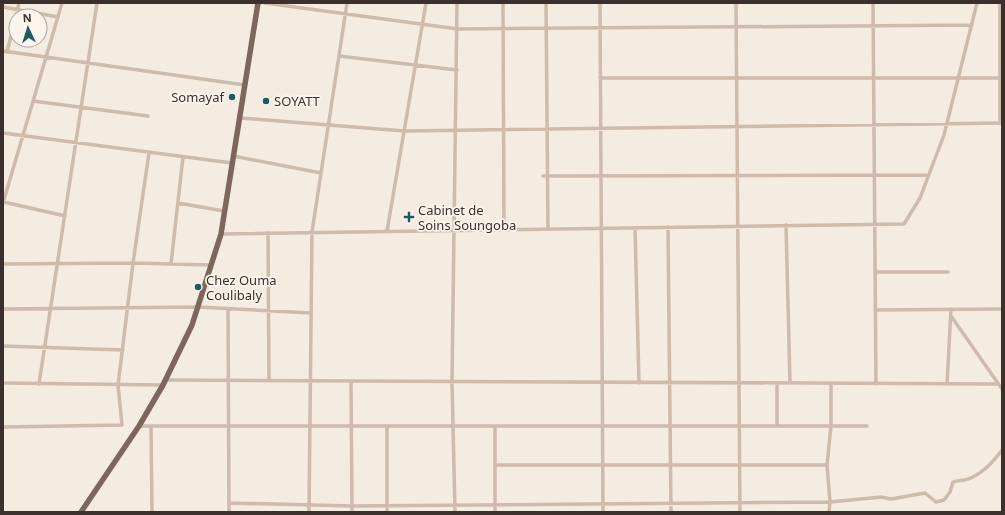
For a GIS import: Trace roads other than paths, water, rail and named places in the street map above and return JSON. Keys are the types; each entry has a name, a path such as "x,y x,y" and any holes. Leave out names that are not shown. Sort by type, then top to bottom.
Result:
{"main road":[{"path":"81,512 139,426 165,383 192,325 221,234 246,86 258,3"}],"street":[{"path":"62,3 3,203 65,216"},
{"path":"39,384 46,348 97,3"},
{"path":"265,3 458,29 972,25"},
{"path":"309,512 312,232 347,3"},
{"path":"387,231 426,3"},
{"path":"455,512 452,382 454,130 458,29 457,3"},
{"path":"503,3 504,230"},
{"path":"546,3 547,128 545,176 548,229"},
{"path":"600,3 603,512"},
{"path":"736,3 735,78 740,512"},
{"path":"873,3 876,384"},
{"path":"221,234 904,224 920,198 947,123 977,3"},
{"path":"240,118 404,131 736,125 1001,123 1000,3"},
{"path":"48,15 58,17"},
{"path":"8,40 5,51 246,86"},
{"path":"339,56 456,70"},
{"path":"600,78 1001,78"},
{"path":"33,101 148,116"},
{"path":"3,132 76,144 232,163"},
{"path":"3,427 122,425 118,385 133,263 149,153"},
{"path":"234,156 321,174"},
{"path":"171,264 183,157"},
{"path":"545,176 929,175"},
{"path":"178,203 224,211"},
{"path":"786,225 790,384"},
{"path":"668,227 671,512"},
{"path":"635,228 639,383"},
{"path":"268,233 269,381"},
{"path":"3,264 133,263 211,265"},
{"path":"875,272 948,272"},
{"path":"3,309 197,307 311,313"},
{"path":"228,309 229,512"},
{"path":"947,384 951,309"},
{"path":"875,310 1002,309"},
{"path":"951,316 1002,389"},
{"path":"3,346 123,350"},
{"path":"3,383 118,385 228,380 998,384"},
{"path":"351,381 352,512"},
{"path":"776,426 777,383"},
{"path":"829,512 830,502 826,464 831,426 831,384"},
{"path":"139,426 867,426"},
{"path":"151,426 152,512"},
{"path":"387,427 387,512"},
{"path":"495,427 495,512"},
{"path":"229,503 387,506 830,502 882,497 891,499 919,493 925,493 933,501 941,502 950,492 953,482 968,479 982,471 997,457 1002,450"},
{"path":"495,465 826,464"}],"place":[{"name":"Somayaf","path":"232,97"},
{"name":"SOYATT","path":"266,101"},
{"name":"Cabinet de Soins Soungoba","path":"409,217"},
{"name":"Chez Ouma Coulibaly","path":"198,287"}]}
